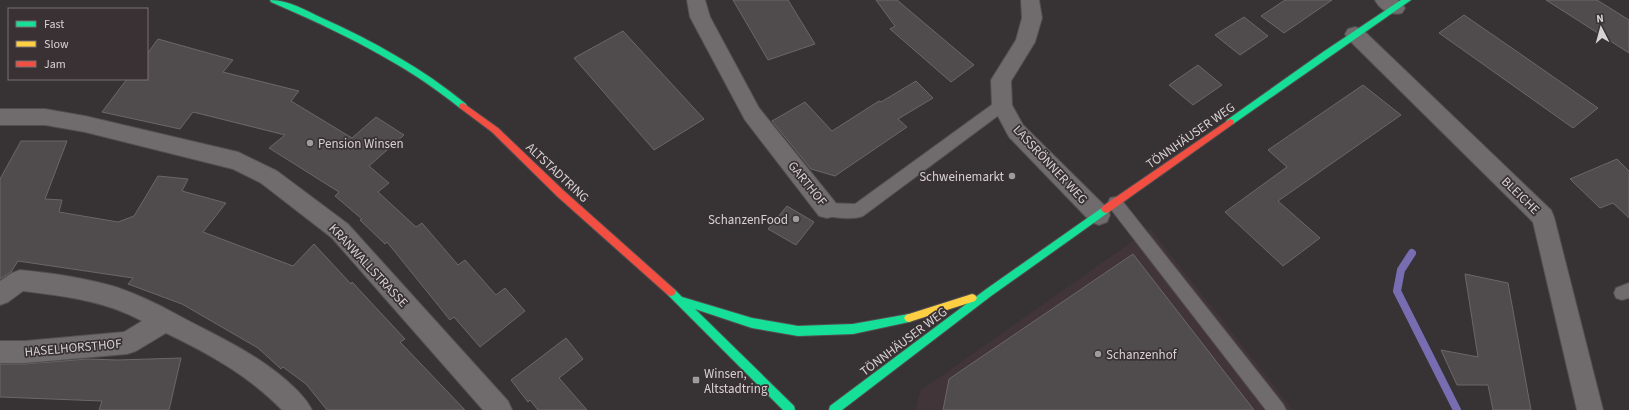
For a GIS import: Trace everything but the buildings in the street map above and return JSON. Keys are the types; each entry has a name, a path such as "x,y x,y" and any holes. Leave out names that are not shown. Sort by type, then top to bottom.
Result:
{"main road":[{"name":"ALTSTADTRING","path":"274,0 323,21 376,48 434,84 495,130 561,194 680,300 790,410"},
{"name":"TÖNNHÄUSER WEG","path":"834,410 988,293 1355,34 1395,3"},
{"name":"TÖNNHÄUSER WEG","path":"680,300 752,323 798,331 853,329 901,321 988,293"}],"street":[{"name":"GARTHOF","path":"696,0 700,17 752,114 826,208"},
{"name":"LASSRÖNNER WEG","path":"1030,0 1032,18 1025,42 1001,80 1002,105 1016,131 1107,209"},
{"name":"BLEICHE","path":"1355,34 1543,217 1590,410"},
{"name":"KRANWALLSTRASSE","path":"0,117 45,117 84,124 238,161 269,177 340,231 499,410"},
{"path":"0,294 10,279 87,290 131,303 200,337 240,359 274,385 299,410"},
{"name":"HASELHORSTHOF","path":"0,352 25,352 127,343 165,320"}],"lane":[{"name":"GARTHOF","path":"826,208 858,211 1002,105"},
{"path":"1107,209 1277,410"}],"shaded area":[{"name":"Schanzenhof","path":"1150,229 1293,410 916,410 920,391"}],"waterway":[{"path":"1412,253 1401,270 1397,291 1457,410"}],"traffic: fast":[{"path":"274,0 314,17 392,56 433,83 463,106"},
{"path":"1230,122 1326,54 1407,0"},
{"path":"834,410 988,293 1106,209"},
{"path":"671,292 790,410"},
{"path":"683,301 752,323 798,331 853,329 909,318"}],"traffic: slow":[{"path":"909,318 972,298"}],"traffic: jam":[{"path":"463,106 495,130 561,194 671,292"},
{"path":"1106,209 1230,122"}],"place":[{"name":"Pension Winsen","path":"310,143"},
{"name":"Schweinemarkt","path":"1012,176"},
{"name":"SchanzenFood","path":"796,219"},
{"name":"Schanzenhof","path":"1098,354"},
{"name":"Winsen, Altstadtring","path":"696,380"}]}
